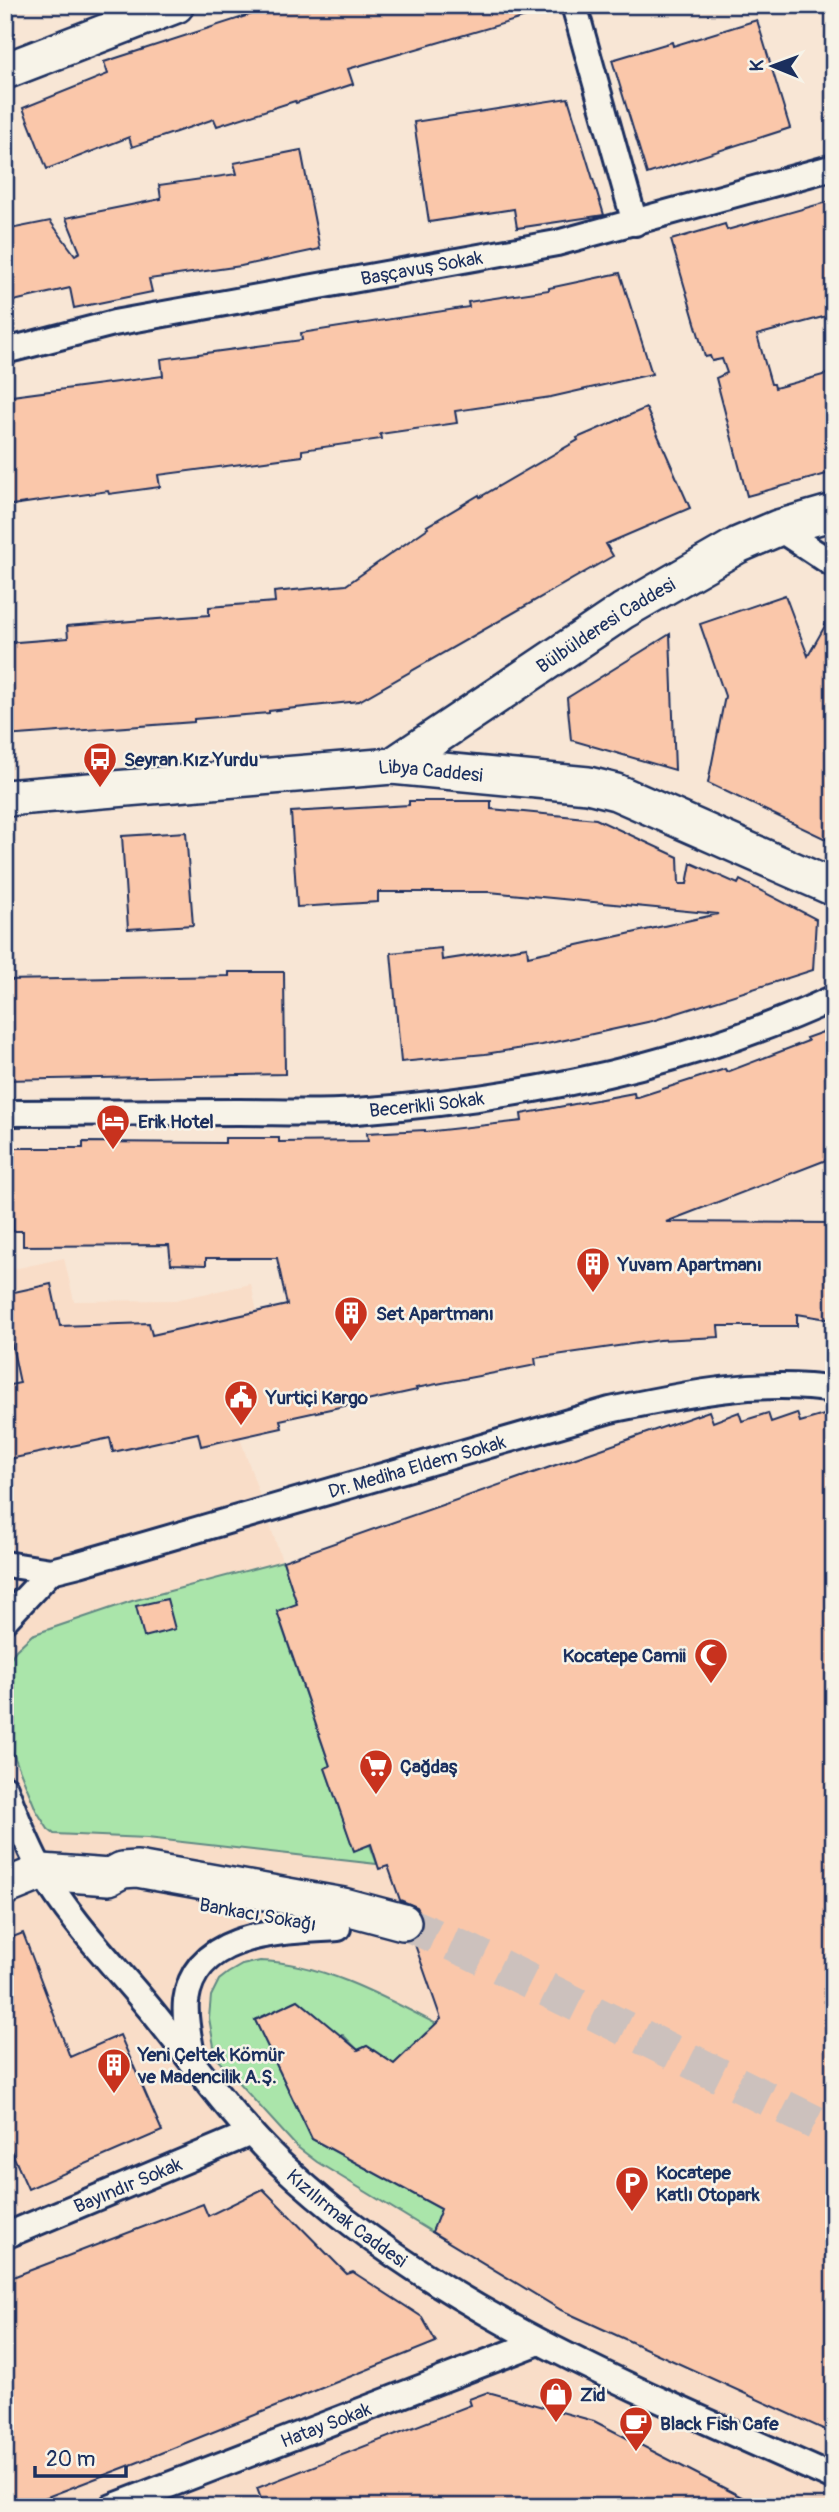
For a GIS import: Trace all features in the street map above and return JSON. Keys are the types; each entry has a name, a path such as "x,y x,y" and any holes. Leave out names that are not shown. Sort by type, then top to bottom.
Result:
{"main road":[{"path":"5,71 176,5"},
{"name":"Bülbülderesi Caddesi","path":"392,766 624,611 737,545 778,527 834,512"},
{"name":"Libya Caddesi","path":"5,798 392,766 587,785 616,792 834,888"},
{"name":"Bankacı Sokağı","path":"42,1872 109,1877 122,1870 137,1869 330,1904 407,1934 338,1928 132,1891 109,1877"},
{"path":"5,1887 42,1872"}],"street":[{"path":"575,5 635,223"},
{"name":"Başçavuş Sokak","path":"5,351 114,323 532,248 635,223 834,167"},
{"path":"778,527 834,565"},
{"name":"Becerikli Sokak","path":"5,1114 353,1111 507,1094 632,1068 724,1042 790,1018 834,998"},
{"name":"Dr. Mediha Eldem Sokak","path":"5,1564 51,1571 79,1564 610,1410 668,1397 777,1387 834,1390"},
{"path":"5,1620 51,1571"},
{"name":"Kızılırmak Caddesi","path":"5,1788 42,1872 75,1918 251,2133 318,2197 362,2232 470,2303 539,2342 834,2478"},
{"path":"194,2062 186,2021 186,2003 195,1976 214,1954 251,1937 338,1928"},
{"name":"Bayındır Sokak","path":"5,2236 251,2133"},
{"name":"Hatay Sokak","path":"112,2507 539,2342"}],"shaded area":[{"path":"64,1258 74,1301 175,1300 251,1284 282,1428 240,1438 297,1604 277,1612 330,1766 325,1768 354,1850 370,1845 379,1869 388,1866 409,1925 471,1952 834,2132 834,2507 5,2507 5,1271"}],"green space":[{"path":"283,1561 297,1604 277,1612 330,1766 325,1768 354,1850 370,1845 377,1864 147,1838 54,1834 48,1829 36,1810 5,1734 5,1666 16,1650 32,1635 132,1601"},
{"path":"260,1961 283,1963 331,1975 444,2028 426,2033 394,2064 367,2046 358,2050 343,2035 325,2035 318,2017 298,2000 255,2020 312,2139 441,2209 432,2232 317,2162 296,2146 216,2058 209,2018 211,1996 219,1980 228,1973 242,1965"}],"building":[{"path":"263,5 542,5 543,12 348,69 353,84 296,103 295,101 217,126 214,119 132,147 129,137 47,169 23,108 108,74 104,62 265,10"},
{"path":"757,20 790,128 647,174 612,60 672,42 673,46"},
{"path":"568,98 604,215 517,228 514,209 429,222 414,122"},
{"path":"301,150 320,249 241,266 149,279 152,292 74,308 70,288 5,303 5,230 50,221 75,255 80,252 66,218 161,199 159,185 237,174 234,163"},
{"path":"834,200 834,314 757,335 771,384 774,384 775,388 834,372 834,472 747,496 716,378 727,373 722,359 712,361 710,356 705,357 671,240 725,224 727,230"},
{"path":"620,273 652,374 551,397 455,411 457,423 380,434 381,439 302,450 302,456 158,475 160,487 109,494 108,491 5,506 5,397 163,376 161,359 302,340 301,333 469,307 468,302 549,290"},
{"path":"646,408 690,508 606,544 613,556 359,701 269,713 194,719 194,722 5,736 5,643 68,638 67,626 209,615 209,607 275,602 274,592 346,585 428,528 427,526 479,495 480,497 578,440 577,438"},
{"path":"785,595 808,656 834,610 834,843 708,783 725,696 700,624"},
{"path":"670,634 675,770 571,740 567,698"},
{"path":"409,801 491,801 491,809 596,819 678,857 679,884 687,884 691,863 738,884 740,880 816,919 813,970 652,1021 542,1045 485,1054 401,1062 391,953 441,948 442,960 527,947 528,956 718,914 489,892 378,892 378,902 297,907 291,812 409,805"},
{"path":"186,832 193,925 128,929 122,836"},
{"path":"229,972 284,972 285,1074 5,1080 5,980 229,976"},
{"path":"834,1028 834,1157 666,1222 834,1223 834,1320 797,1314 797,1326 718,1326 719,1337 659,1340 535,1358 536,1365 416,1388 417,1390 280,1420 282,1428 201,1446 198,1433 113,1452 110,1438 5,1460 5,1386 20,1383 5,1312 5,1294 51,1284 60,1326 149,1323 152,1335 287,1305 277,1258 206,1258 206,1265 171,1264 169,1245 23,1246 23,1231 13,1231 13,1208 7,1209 5,1148 83,1148 83,1142 225,1143 225,1138 279,1138 279,1142 368,1141 367,1133 425,1132 522,1121 521,1114 634,1093 635,1098 725,1069 727,1072 808,1041 806,1038"},
{"path":"709,1411 713,1422 739,1412 742,1421 768,1413 771,1422 797,1413 800,1422 834,1412 834,2434 561,2310 432,2232 441,2209 312,2139 255,2020 298,2000 358,2050 367,2046 394,2064 441,2019 413,1939 422,1928 422,1916 417,1907 400,1900 388,1866 379,1869 371,1844 354,1851 325,1768 330,1766 277,1611 297,1604 283,1561"},
{"path":"167,1599 175,1629 144,1637 136,1606"},
{"path":"23,1933 70,2057 120,2035 162,2131 28,2189 5,2137 5,1940"},
{"path":"263,2189 347,2274 353,2272 422,2317 436,2342 136,2463 21,2507 12,2507 5,2490 5,2280 203,2204 208,2216"},
{"path":"488,2392 594,2421 761,2507 264,2507 257,2488 471,2405 469,2399"}],"tunnel":[{"path":"403,1922 471,1952 834,2132"}],"place":[{"name":"Seyran Kız Yurdu","path":"100,789"},
{"name":"Erik Hotel","path":"113,1151"},
{"name":"Yuvam Apartmanı","path":"593,1294"},
{"name":"Set Apartmanı","path":"351,1343"},
{"name":"Yurtiçi Kargo","path":"241,1427"},
{"name":"Kocatepe Camii","path":"711,1685"},
{"name":"Çağdaş","path":"376,1796"},
{"name":"Yeni Çeltek Kömür ve Madencilik A.Ş.","path":"114,2095"},
{"name":"Kocatepe Katlı Otopark","path":"632,2213"},
{"name":"Zid","path":"556,2424"},
{"name":"Black Fish Cafe","path":"636,2453"}]}
